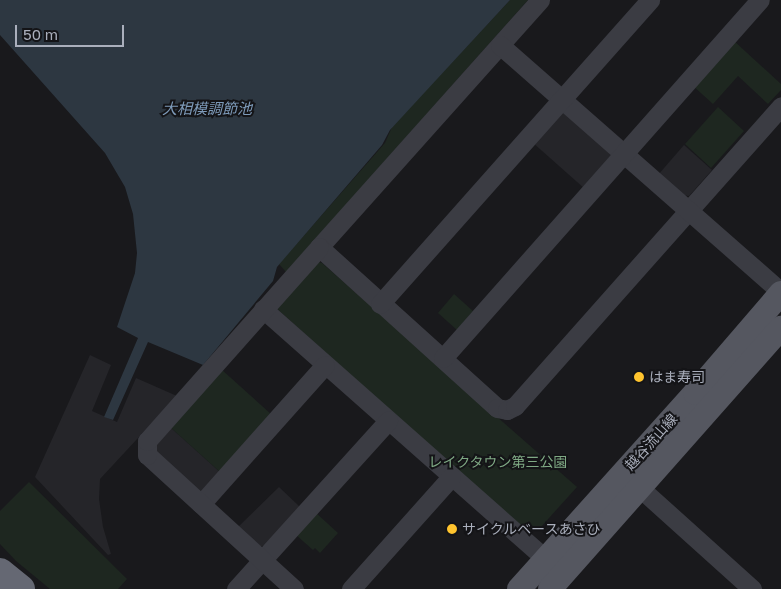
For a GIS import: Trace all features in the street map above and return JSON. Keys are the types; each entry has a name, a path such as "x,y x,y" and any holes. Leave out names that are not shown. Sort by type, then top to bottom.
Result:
{"highway":[{"path":"0,572 21,589"}],"main road":[{"name":"越谷流山線","path":"519,589 781,292"},
{"name":"越谷流山線","path":"550,589 781,328"}],"street":[{"path":"294,589 147,455 147,441 540,0"},
{"path":"380,304 650,0"},
{"path":"443,358 760,0"},
{"path":"500,45 563,98 781,292"},
{"path":"319,247 497,408 507,410 515,406 781,106"},
{"path":"263,310 546,559"},
{"path":"201,504 325,365"},
{"path":"236,589 388,421"},
{"path":"351,589 451,477"},
{"path":"640,488 752,589"}],"shaded area":[{"path":"568,111 611,150 612,158 585,189 532,142 556,113"},
{"path":"684,145 712,170 689,196 681,195 658,175"},
{"path":"90,355 111,365 92,411 117,422 136,378 177,396 100,479 99,499 103,527 111,554 108,555 35,477"},
{"path":"169,426 220,472 204,491 195,492 153,453 152,445"},
{"path":"279,487 300,507 267,545 257,547 236,529"}],"green space":[{"path":"510,0 528,0 286,272 279,264 385,143 392,127"},
{"path":"733,40 781,84 781,90 768,104 738,76 713,104 692,85"},
{"path":"718,107 744,131 711,168 685,144"},
{"name":"レイクタウン第三公園","path":"314,261 322,263 577,487 540,528 526,532 276,308"},
{"path":"454,294 473,311 457,330 438,313"},
{"path":"221,369 272,415 220,472 169,426"},
{"path":"29,482 127,579 118,589 50,589 16,561 0,544 0,511"},
{"path":"315,512 338,533 320,553 315,548 313,550 295,534"}],"water":[{"name":"大相模調節池","path":"0,0 510,0 390,130 382,145 277,267 273,281 203,365 148,342 113,420 104,417 138,338 117,327 135,273 137,253 133,214 125,187 105,153 0,35"}],"place":[{"name":"はま寿司","path":"639,377"},
{"name":"サイクルベースあさひ","path":"452,529"}]}
